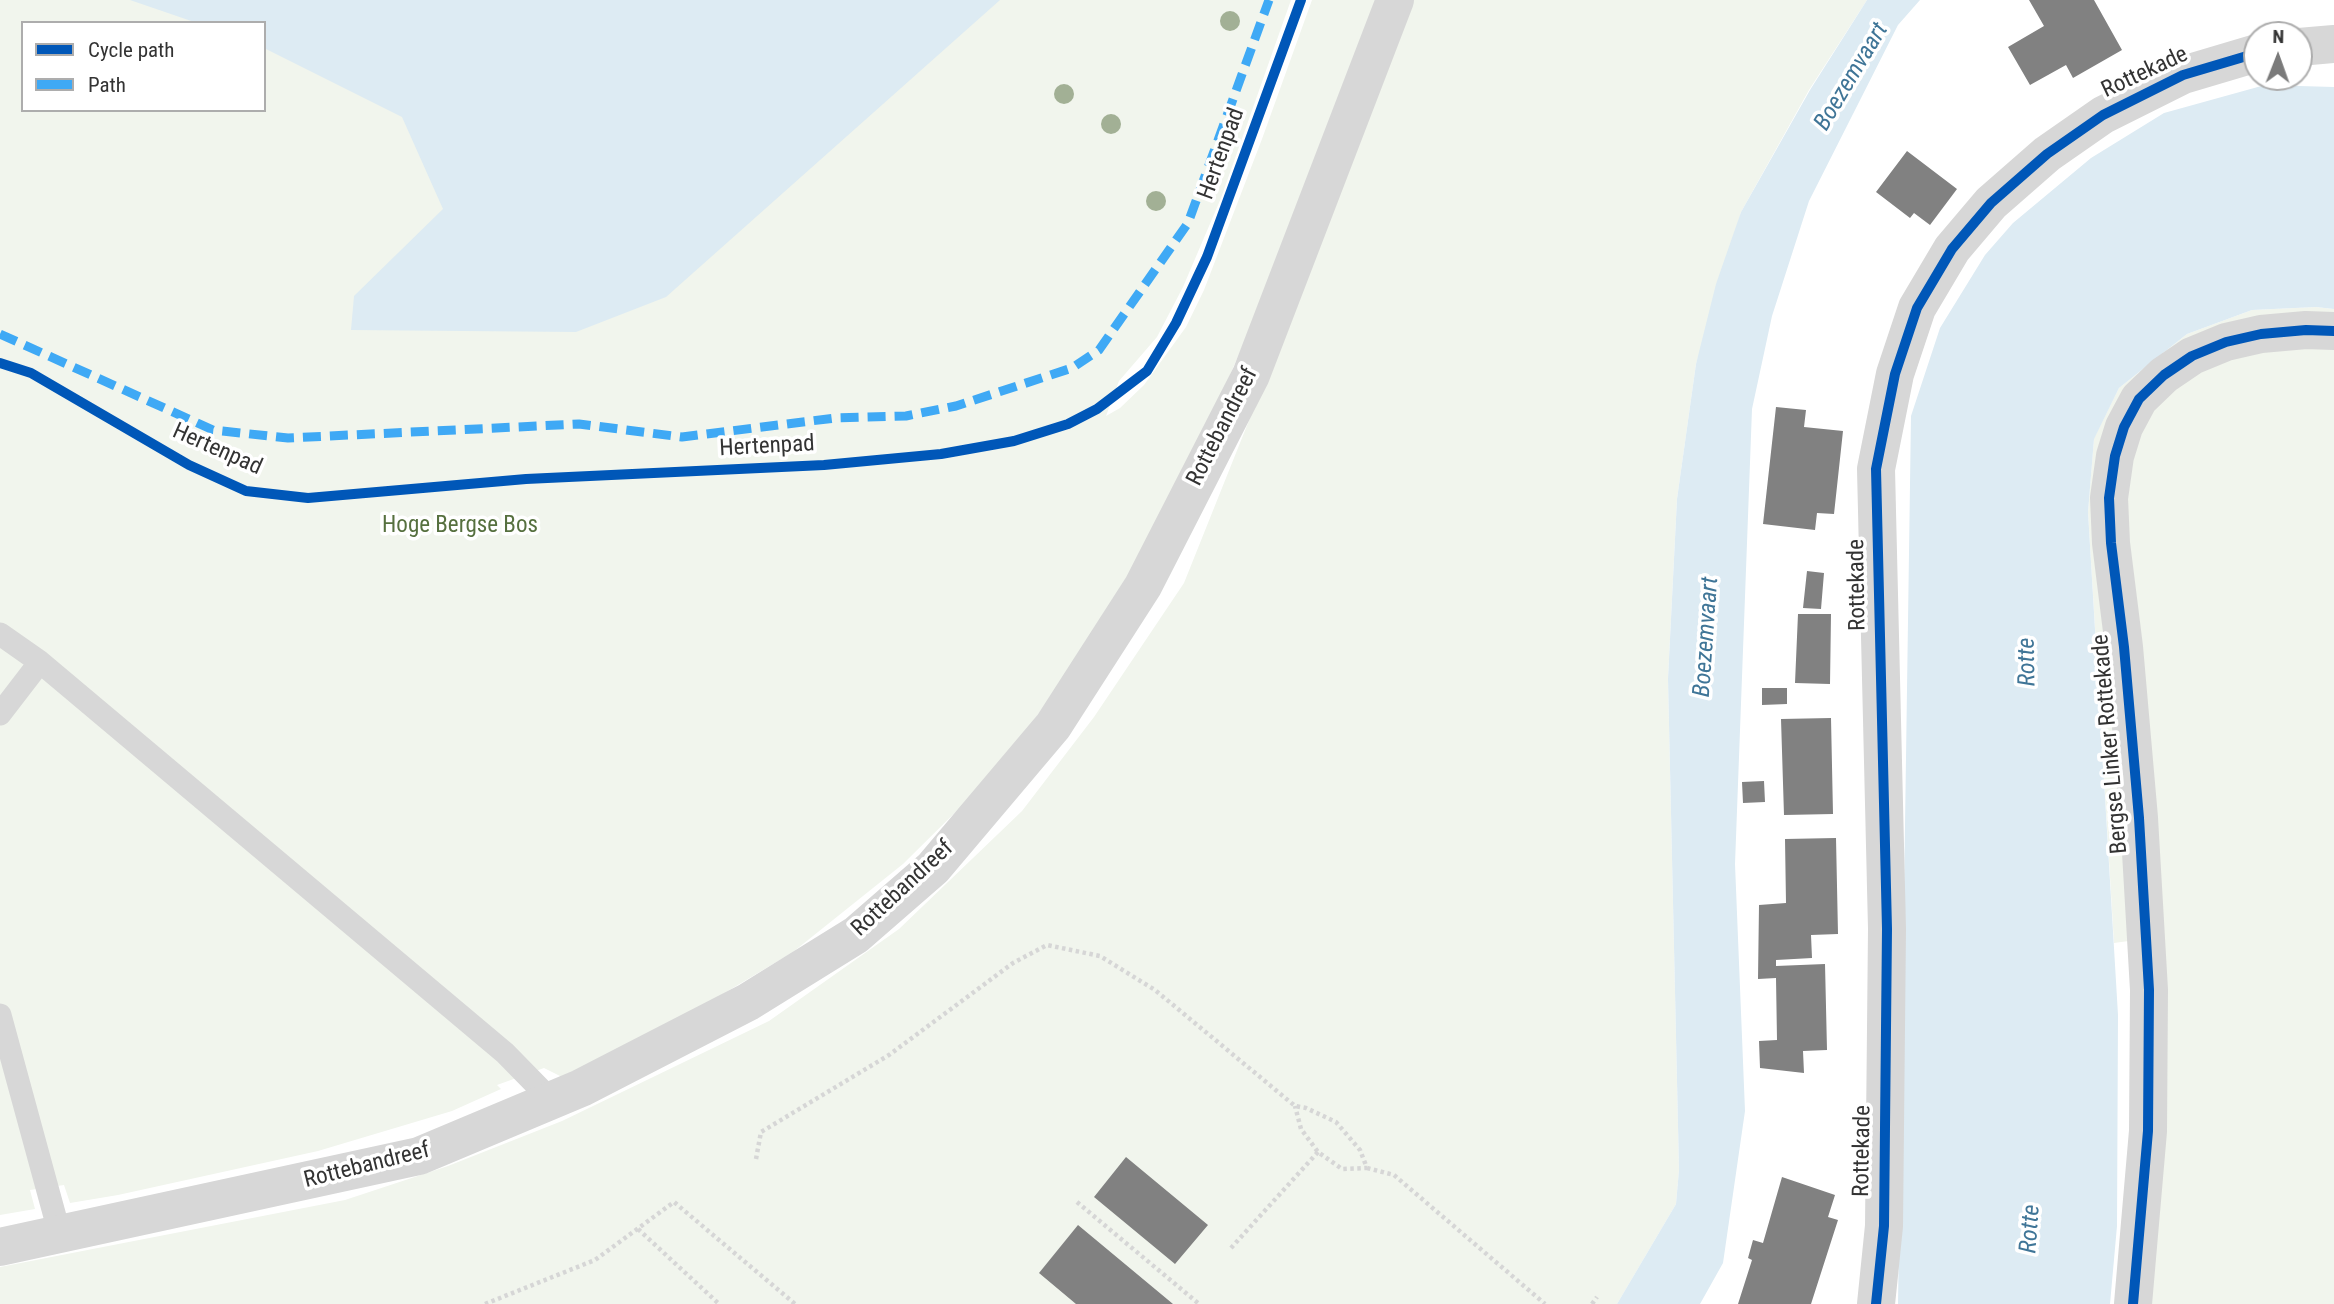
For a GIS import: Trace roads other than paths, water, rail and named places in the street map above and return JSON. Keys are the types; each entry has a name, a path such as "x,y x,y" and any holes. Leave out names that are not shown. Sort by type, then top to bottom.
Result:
{"street":[{"name":"Rottebandreef","path":"0,1247 419,1156 552,1101 748,1002 856,935 933,868 1053,726 1143,586 1251,375 1395,0"},
{"path":"2313,46 2334,44"},
{"name":"Rottekade","path":"1876,1304 1884,1226 1887,929 1876,469 1895,374 1917,308 1952,249 2010,186 2047,154 2103,115 2183,75 2243,57"},
{"name":"Bergse Linker Rottekade","path":"2133,1304 2148,1131 2149,990 2139,818 2124,646 2111,543 2109,498 2115,456 2124,427 2139,399 2164,375 2192,356 2226,342 2260,334 2306,330 2334,331"}],"lane":[{"path":"0,634 40,662 505,1054 552,1101"},
{"path":"0,714 40,662"},
{"path":"0,1014 60,1235"}],"water":[{"path":"130,0 1000,0 666,297 576,332 351,330 354,296 443,209 402,117 266,49 266,21 191,21"},
{"name":"Boezemvaart","path":"1867,0 1920,0 1898,25 1809,201 1772,316 1752,409 1735,864 1745,1111 1723,1263 1700,1304 1617,1304 1676,1204 1679,1170 1668,679 1677,499 1696,364 1716,284 1741,212 1810,90"},
{"name":"Rotte","path":"2313,86 2334,87 2334,309 2316,307 2252,310 2187,334 2119,388 2094,439 2088,512 2118,1015 2117,1226 2110,1304 1898,1304 1911,416 1940,328 1985,255 2013,223 2091,158 2164,113 2243,91 2313,91"}],"park label":[{"name":"Hoge Bergse Bos","path":"460,526"}]}
